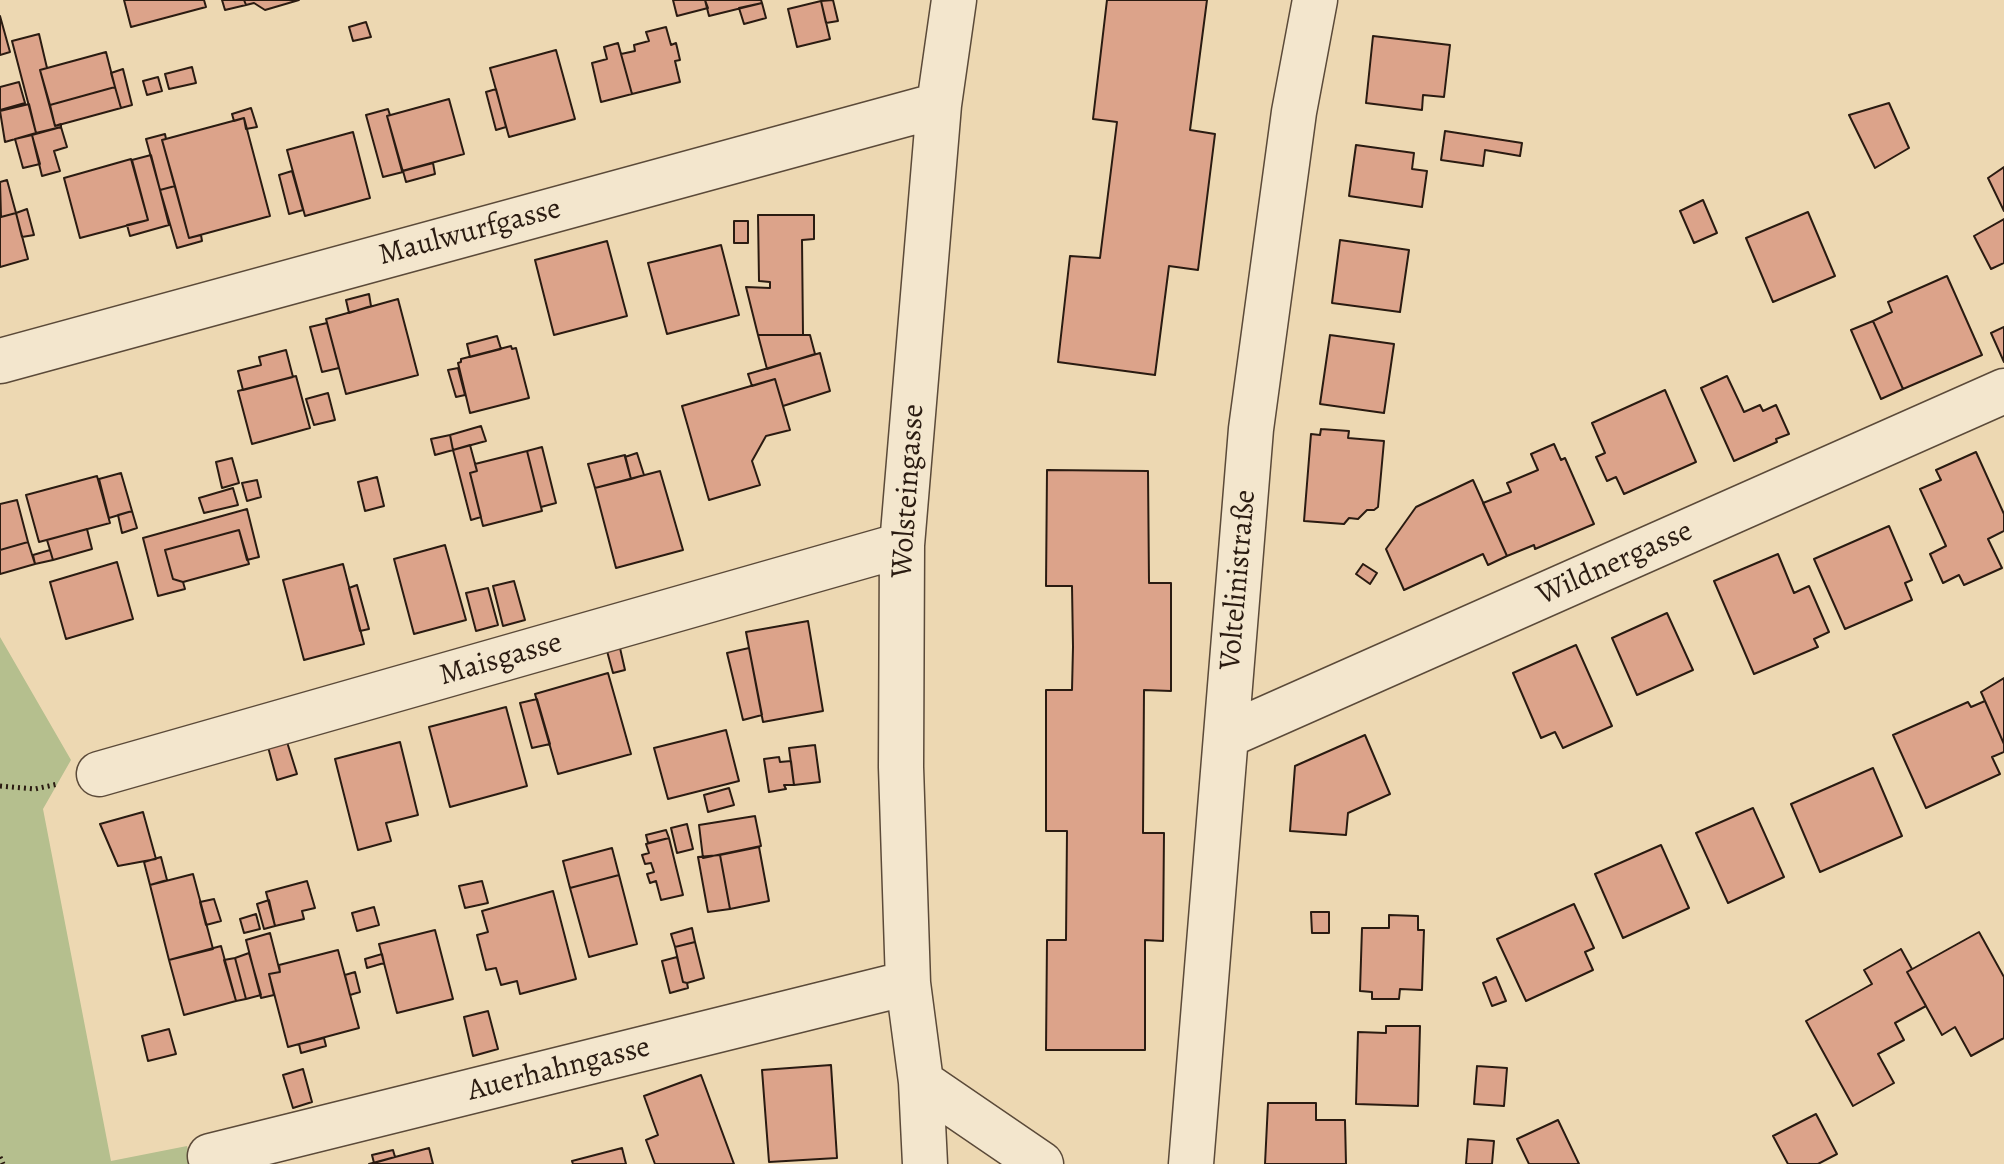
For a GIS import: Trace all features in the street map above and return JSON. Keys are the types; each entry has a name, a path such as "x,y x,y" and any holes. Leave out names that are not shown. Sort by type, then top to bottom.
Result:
{"street":[{"name":"Wolsteingasse","path":"908,983 901,767 902,545 939,105 954,0"},
{"name":"Voltelinistraße","path":"1191,1164 1251,429 1294,112 1315,0"},
{"name":"Maulwurfgasse","path":"0,361 939,105"},
{"name":"Wildnergasse","path":"1226,736 2004,391"},
{"name":"Maisgasse","path":"99,774 902,545"},
{"path":"908,983 921,1082 925,1164"},
{"name":"Auerhahngasse","path":"210,1156 908,983"},
{"path":"921,1082 1041,1164"}],"path":[{"path":"0,786 35,789 99,774"},
{"path":"0,1157 3,1164"}],"green space":[{"path":"0,637 71,760 43,809 111,1161 187,1146 192,1164 0,1164"}],"building":[{"path":"124,0 204,0 206,7 131,27"},
{"path":"222,0 244,0 246,5 225,10"},
{"path":"244,0 299,0 265,10 254,3 246,5"},
{"path":"673,0 705,0 708,8 677,16"},
{"path":"705,0 761,0 762,3 709,16"},
{"path":"833,0 838,21 826,23 821,1"},
{"path":"1107,0 1207,0 1190,130 1215,134 1198,270 1169,266 1155,375 1058,362 1070,256 1100,258 1117,122 1093,119"},
{"path":"821,1 830,39 797,47 788,9"},
{"path":"762,3 766,18 744,24 739,8"},
{"path":"0,16 10,52 0,55"},
{"path":"366,22 371,37 353,41 349,27"},
{"path":"666,27 671,45 676,43 680,60 675,61 680,82 632,94 621,54 635,51 634,45 649,41 646,32"},
{"path":"39,34 47,68 40,70 55,126 61,124 61,127 36,133 12,41"},
{"path":"1373,36 1450,45 1444,97 1423,95 1422,110 1366,103"},
{"path":"618,43 632,94 601,102 592,63 607,59 604,47"},
{"path":"556,50 575,119 509,137 490,68"},
{"path":"106,52 115,87 50,105 40,70"},
{"path":"192,67 196,83 169,89 165,74"},
{"path":"123,69 132,105 121,108 111,73"},
{"path":"158,77 162,91 147,95 143,81"},
{"path":"19,82 25,103 0,110 0,87"},
{"path":"115,87 121,108 55,126 50,105"},
{"path":"496,89 506,127 496,130 486,92"},
{"path":"449,99 464,154 402,171 387,116"},
{"path":"1889,103 1909,148 1875,168 1849,115"},
{"path":"29,104 36,133 5,142 0,111"},
{"path":"251,108 257,127 246,129 244,118 234,121 232,114"},
{"path":"388,109 390,115 387,116 403,172 383,177 366,115"},
{"path":"244,118 270,216 189,238 162,140"},
{"path":"61,127 67,147 54,151 60,171 42,176 32,135"},
{"path":"1445,131 1522,143 1520,156 1485,150 1483,166 1441,160"},
{"path":"353,132 370,198 305,216 287,150"},
{"path":"165,134 166,139 162,140 175,186 160,190 146,139"},
{"path":"32,135 40,164 23,168 15,139"},
{"path":"1356,145 1414,153 1412,169 1427,171 1422,207 1349,196"},
{"path":"151,155 169,225 130,236 127,225 148,220 132,160"},
{"path":"131,159 148,220 80,238 64,178"},
{"path":"433,163 435,174 406,182 403,171"},
{"path":"2004,167 2004,211 1988,178"},
{"path":"292,171 303,210 289,214 279,175"},
{"path":"7,180 16,213 1,217 0,182"},
{"path":"175,186 189,238 201,235 202,241 177,248 160,190"},
{"path":"1703,200 1717,233 1694,243 1680,211"},
{"path":"27,209 34,235 22,237 16,213"},
{"path":"1808,212 1835,276 1773,302 1746,238"},
{"path":"0,213 1,217 16,213 28,259 0,267"},
{"path":"758,215 814,215 814,239 802,240 803,335 758,335 746,287 770,288 770,282 759,281"},
{"path":"2004,219 2004,263 1991,269 1974,236"},
{"path":"734,221 748,221 748,243 734,243"},
{"path":"1340,240 1409,250 1400,312 1332,303"},
{"path":"607,241 627,316 554,335 535,260"},
{"path":"721,245 739,315 667,334 648,263"},
{"path":"1947,276 1982,355 1903,389 1873,321 1892,312 1888,302"},
{"path":"369,294 371,306 349,313 346,300"},
{"path":"398,299 418,375 346,394 326,319"},
{"path":"1873,321 1903,389 1881,399 1851,330"},
{"path":"327,323 339,368 322,372 310,327"},
{"path":"2004,327 2004,362 1991,333"},
{"path":"758,335 810,335 815,354 767,369"},
{"path":"1330,335 1394,344 1384,413 1320,404"},
{"path":"497,336 501,349 470,357 467,344"},
{"path":"511,346 512,349 516,348 529,398 470,413 458,363 461,359"},
{"path":"286,350 293,377 243,390 238,371 261,365 259,357"},
{"path":"820,353 830,391 783,406 775,379 752,386 748,374"},
{"path":"458,368 465,395 456,397 448,370"},
{"path":"296,376 310,428 252,444 238,391"},
{"path":"1727,376 1744,412 1760,405 1763,411 1776,405 1789,434 1734,461 1701,388"},
{"path":"775,379 790,430 766,436 752,461 760,485 709,500 682,406"},
{"path":"1665,390 1696,462 1624,494 1616,477 1607,481 1596,457 1605,453 1592,423"},
{"path":"328,393 335,420 314,425 306,399"},
{"path":"481,426 486,441 453,450 450,435"},
{"path":"1321,429 1349,431 1348,438 1384,441 1378,507 1367,510 1358,519 1349,518 1344,524 1304,521 1311,434 1320,435"},
{"path":"450,435 453,450 435,455 431,439"},
{"path":"1554,444 1561,460 1565,458 1594,524 1535,549 1534,545 1507,556 1483,503 1511,492 1507,483 1538,470 1531,454"},
{"path":"470,445 477,471 470,473 481,517 471,520 453,450"},
{"path":"542,447 556,503 541,507 527,451"},
{"path":"527,451 542,511 483,526 470,473 477,471 475,464"},
{"path":"1976,452 2004,514 2004,531 1988,539 2002,568 1964,585 1959,575 1943,583 1930,554 1946,546 1920,489 1941,480 1936,470"},
{"path":"637,453 644,475 631,479 625,457"},
{"path":"625,455 631,479 595,488 588,464"},
{"path":"232,458 239,483 222,488 216,462"},
{"path":"1047,470 1148,471 1149,583 1171,583 1171,691 1144,690 1143,833 1164,833 1163,941 1145,940 1145,1050 1046,1050 1047,940 1066,940 1067,831 1046,831 1046,690 1072,690 1073,647 1072,586 1046,586"},
{"path":"660,471 683,550 616,568 595,488"},
{"path":"121,473 132,511 109,518 99,479"},
{"path":"97,476 110,523 39,542 26,495"},
{"path":"377,477 384,506 365,511 358,482"},
{"path":"257,480 261,497 247,501 242,483"},
{"path":"1473,480 1507,556 1488,565 1483,554 1404,590 1386,549 1416,507"},
{"path":"233,488 238,505 204,513 199,498"},
{"path":"17,500 28,542 0,550 0,504"},
{"path":"247,509 259,557 247,560 239,530 165,550 173,579 183,582 185,589 158,596 143,538"},
{"path":"132,511 137,528 122,533 118,515"},
{"path":"1889,526 1912,580 1905,583 1912,600 1845,629 1814,559"},
{"path":"87,529 92,549 53,560 47,540"},
{"path":"239,530 249,564 183,582 173,579 165,550"},
{"path":"28,542 35,564 0,574 0,550"},
{"path":"445,545 466,620 414,634 394,559"},
{"path":"50,550 53,560 35,564 33,555"},
{"path":"1778,554 1794,593 1809,586 1829,632 1814,639 1818,647 1754,674 1714,581"},
{"path":"117,562 133,619 66,639 50,582"},
{"path":"343,564 364,644 304,660 283,580"},
{"path":"1363,564 1377,573 1370,584 1356,574"},
{"path":"514,581 525,620 503,626 493,586"},
{"path":"357,585 369,629 360,631 349,588"},
{"path":"488,588 498,625 476,631 466,593"},
{"path":"1667,613 1693,670 1637,695 1612,638"},
{"path":"808,621 823,711 763,722 746,632"},
{"path":"1576,645 1612,726 1563,748 1555,732 1541,738 1513,673"},
{"path":"620,648 625,670 613,673 607,651"},
{"path":"749,648 762,715 743,720 727,653"},
{"path":"608,673 631,754 558,774 535,694"},
{"path":"2004,678 2004,744 1981,692"},
{"path":"537,699 550,744 532,748 520,703"},
{"path":"1985,701 2004,744 2004,752 1992,757 2000,774 1926,808 1893,735 1968,702 1971,707"},
{"path":"506,707 527,786 450,807 429,727"},
{"path":"726,730 739,781 668,799 654,748"},
{"path":"1365,735 1390,794 1348,813 1346,835 1290,831 1295,766"},
{"path":"287,742 297,774 277,780 268,747"},
{"path":"400,742 418,815 386,823 391,841 358,850 335,759"},
{"path":"815,745 820,782 794,785 789,748"},
{"path":"779,757 780,762 791,761 794,785 784,785 786,789 769,792 764,759"},
{"path":"1873,768 1902,836 1820,872 1791,804"},
{"path":"729,788 734,805 708,812 704,795"},
{"path":"1753,808 1784,877 1728,903 1696,833"},
{"path":"143,812 156,859 118,866 100,824"},
{"path":"755,816 761,846 703,858 699,825"},
{"path":"687,824 693,849 677,853 671,828"},
{"path":"666,830 669,838 648,843 646,835"},
{"path":"669,838 683,895 661,900 656,881 650,883 647,874 654,872 651,863 645,864 642,855 649,853 646,844"},
{"path":"1661,845 1689,908 1623,938 1595,874"},
{"path":"759,847 769,901 730,909 720,855"},
{"path":"612,848 619,875 570,888 563,861"},
{"path":"720,855 730,909 708,912 698,857"},
{"path":"161,857 167,880 150,885 144,862"},
{"path":"193,874 213,949 169,960 150,885"},
{"path":"619,875 637,944 589,957 570,888"},
{"path":"307,881 315,908 302,911 304,919 275,926 266,892"},
{"path":"482,881 488,903 465,908 459,886"},
{"path":"553,891 576,979 520,994 517,981 501,985 496,968 486,970 477,935 488,932 482,911"},
{"path":"214,899 221,921 206,925 200,902"},
{"path":"269,900 275,926 264,929 257,904"},
{"path":"1574,904 1594,948 1585,952 1593,970 1526,1001 1497,939"},
{"path":"374,907 379,925 357,931 352,913"},
{"path":"1311,912 1329,912 1329,933 1312,933"},
{"path":"256,914 260,929 244,933 240,919"},
{"path":"1389,915 1418,916 1418,930 1424,930 1422,990 1400,989 1399,999 1372,999 1372,992 1360,991 1362,928 1389,928"},
{"path":"692,928 695,942 675,947 671,934"},
{"path":"435,930 453,999 397,1013 379,944"},
{"path":"1979,932 2004,977 2004,1038 1971,1056 1955,1027 1942,1035 1907,972"},
{"path":"270,933 280,972 269,974 274,995 261,998 246,940"},
{"path":"695,942 704,978 687,983 683,982 675,947"},
{"path":"221,946 236,1001 184,1015 169,960"},
{"path":"1901,949 1912,969 1907,972 1926,1006 1895,1023 1904,1040 1878,1054 1894,1083 1853,1106 1806,1021 1872,984 1864,970"},
{"path":"338,950 359,1028 288,1047 269,974 280,972 279,965"},
{"path":"249,953 261,995 246,999 235,958"},
{"path":"382,954 384,963 367,968 365,959"},
{"path":"677,957 683,982 687,983 688,988 670,993 662,961"},
{"path":"235,958 246,999 236,1001 224,960"},
{"path":"355,972 360,992 350,995 345,975"},
{"path":"1496,977 1506,1001 1492,1006 1483,983"},
{"path":"488,1011 498,1049 473,1056 464,1017"},
{"path":"1386,1026 1420,1026 1418,1106 1356,1104 1358,1032 1386,1033"},
{"path":"169,1029 176,1054 148,1061 142,1036"},
{"path":"324,1038 326,1046 301,1053 299,1044"},
{"path":"831,1065 837,1158 769,1162 762,1070"},
{"path":"1477,1066 1507,1068 1504,1106 1474,1104"},
{"path":"303,1069 312,1102 293,1108 283,1075"},
{"path":"701,1075 734,1164 655,1164 646,1140 658,1135 644,1096"},
{"path":"1268,1103 1316,1103 1316,1120 1345,1120 1346,1164 1265,1164"},
{"path":"1816,1114 1837,1154 1818,1164 1788,1164 1773,1136"},
{"path":"1558,1120 1579,1164 1529,1164 1517,1139"},
{"path":"1468,1139 1494,1141 1492,1164 1466,1164"},
{"path":"429,1148 433,1164 369,1164 395,1157"},
{"path":"622,1148 626,1164 573,1164 572,1161"},
{"path":"393,1150 395,1157 374,1163 372,1155"}]}
